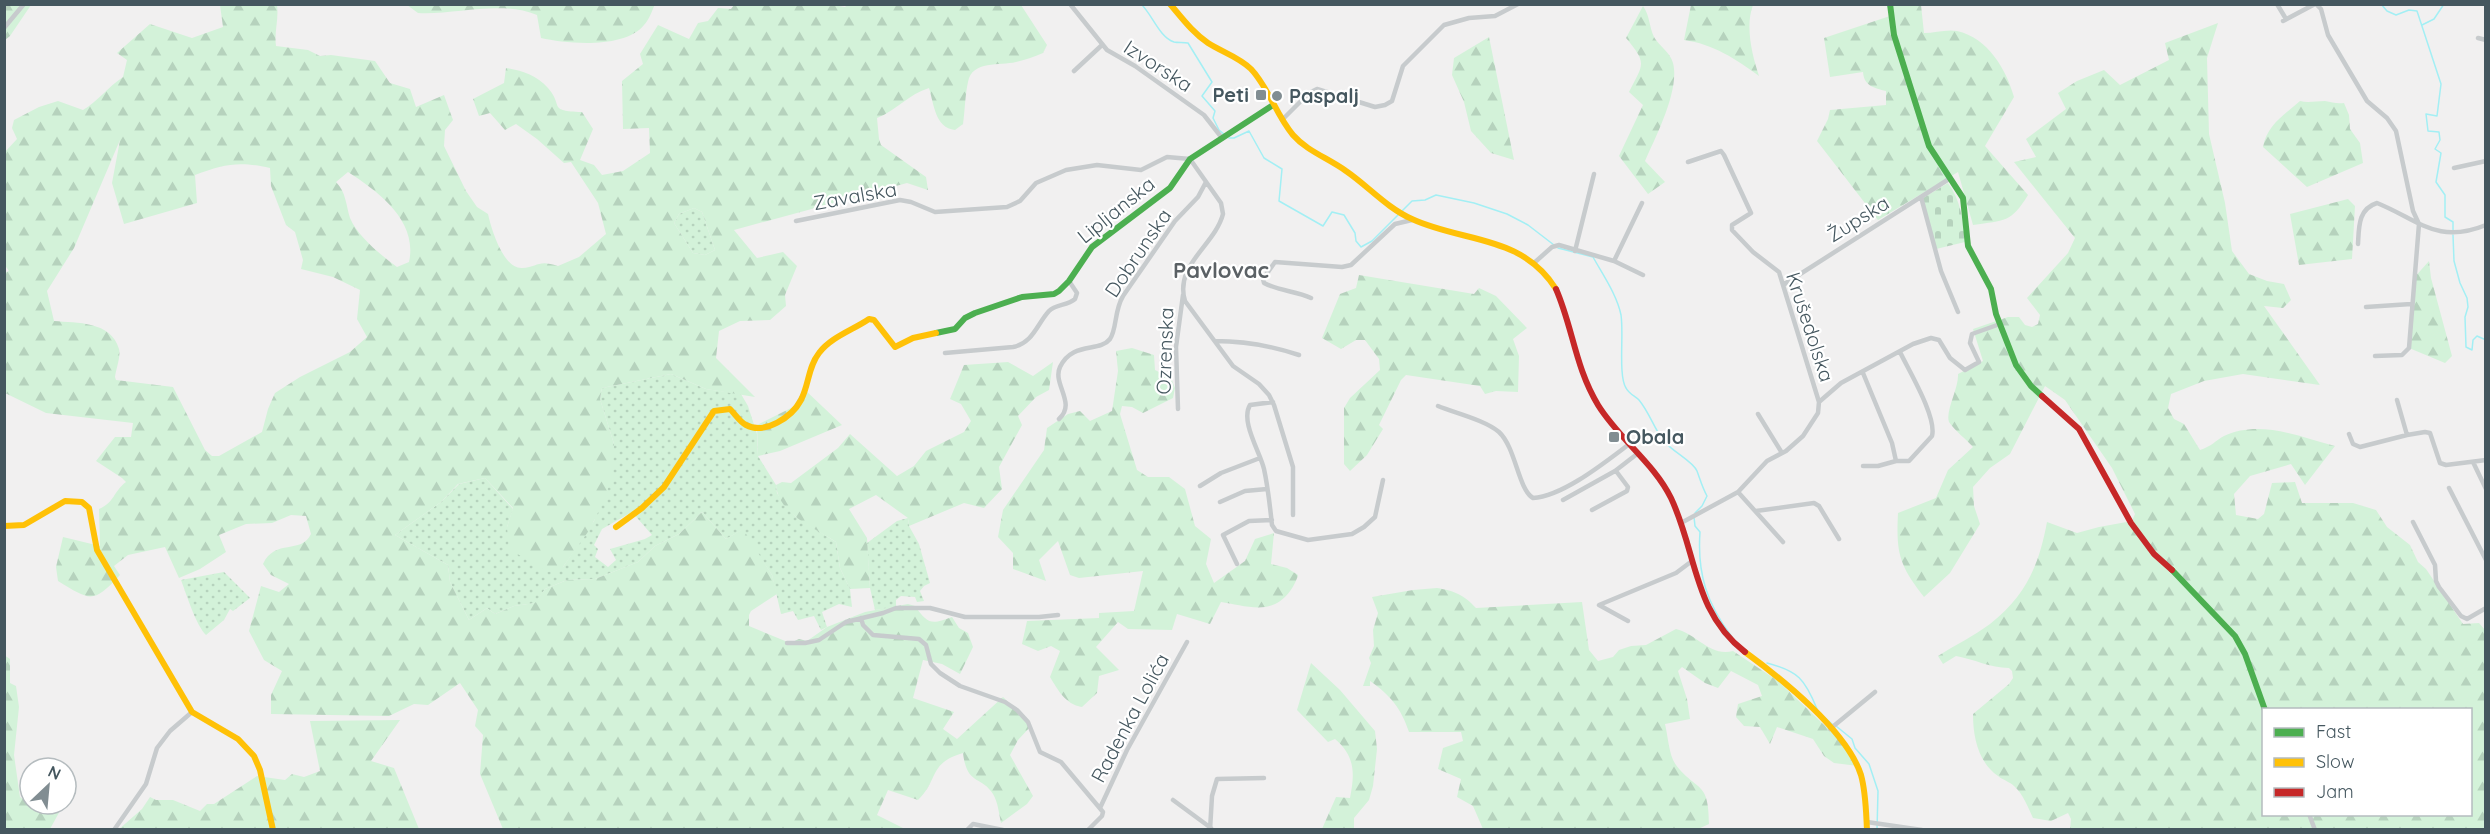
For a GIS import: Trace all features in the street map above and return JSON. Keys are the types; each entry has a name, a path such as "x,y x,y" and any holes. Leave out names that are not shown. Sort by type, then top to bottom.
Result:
{"street":[{"path":"4,28 24,4"},
{"name":"Izvorska","path":"1070,4 1102,45 1204,115 1225,136"},
{"path":"1170,4 1198,36 1251,70 1260,80 1282,120 1300,142 1345,170 1409,218 1503,247 1534,263 1558,291 1573,349 1584,379 1600,408 1628,445 1663,483 1681,523 1702,594 1718,625 1731,641 1782,679 1833,726 1858,766 1864,787 1869,825 1881,823 1922,830"},
{"path":"1282,120 1309,93 1317,89 1375,107 1385,105 1392,101 1403,66 1444,25 1470,18 1495,16 1518,4"},
{"path":"1890,4 1894,35 1921,125 1929,146 1963,198 1968,246 1991,289 2000,324 2016,365 2031,386 2079,429 2131,523 2154,554 2186,582 2235,636 2245,654 2264,708"},
{"path":"2277,4 2284,20 2315,4 2321,9 2328,35 2367,101 2386,118 2396,131 2412,211 2419,225 2407,353 2375,356"},
{"path":"2478,38 2486,40"},
{"name":"Izvorska","path":"1074,71 1102,45"},
{"name":"Lipljanska","path":"616,527 639,511 667,482 714,411 730,409 745,424 763,428 786,417 797,407 814,362 825,346 869,319 873,320 890,344 895,347 913,338 955,329 965,318 975,313 1022,297 1054,294 1069,281 1092,247 1170,188 1190,159 1273,105"},
{"name":"Krušedolska","path":"1688,162 1721,151 1751,213 1732,225 1732,230 1753,252 1779,272 1819,402"},
{"name":"Zavalska","path":"796,221 900,200 935,212 1007,207 1017,204 1043,179 1066,170 1097,165 1141,170 1167,157 1190,159"},
{"name":"Ozrenska","path":"1190,159 1221,203 1223,214 1210,240 1187,270 1182,289 1185,301 1236,369 1259,384 1273,402 1293,467 1293,515"},
{"path":"2454,168 2486,161"},
{"path":"1575,251 1594,174"},
{"name":"Župska","path":"1783,285 1950,179"},
{"name":"Dobrunska","path":"1059,419 1064,415 1066,408 1059,378 1061,365 1080,348 1099,346 1109,340 1123,296 1175,221 1198,197 1206,182"},
{"path":"1921,196 1941,271 1958,312"},
{"path":"1614,261 1642,203"},
{"path":"2358,244 2359,224 2363,212 2369,206 2377,203 2419,225 2451,234 2486,225"},
{"path":"1311,298 1298,292 1273,288 1264,284 1263,279 1275,262 1342,267 1351,265 1395,224 1409,218"},
{"path":"1534,263 1553,246 1614,261 1643,275"},
{"name":"Lipljanska","path":"945,352 1013,347 1023,344 1050,311 1075,299 1077,293 1069,281"},
{"name":"Ozrenska","path":"1178,409 1176,347 1184,295"},
{"path":"2366,307 2411,304"},
{"path":"1681,523 1738,492 1767,461 1782,453 1803,436 1818,414 1819,402 1841,382 1863,373 1913,344 1935,337 1950,358 1965,370 1979,362 1970,343 1972,334 2000,324"},
{"path":"1215,341 1265,345 1299,355"},
{"path":"1863,466 1878,466 1896,460 1909,461 1930,441 1933,432 1924,403 1900,352"},
{"path":"1863,373 1892,442 1896,460"},
{"path":"2397,400 2407,435"},
{"path":"1273,402 1250,405 1247,409 1251,434 1260,458 1276,531 1301,538 1352,534 1365,527 1375,517 1383,480"},
{"path":"1438,406 1489,426 1500,433 1514,456 1526,492 1533,498 1583,478 1628,445"},
{"path":"1758,414 1782,453"},
{"path":"2349,434 2353,444 2360,447 2425,432 2430,433 2440,463 2446,465 2486,460"},
{"path":"1563,500 1616,471 1637,454"},
{"path":"1200,486 1221,473 1260,458"},
{"path":"2473,462 2486,489"},
{"path":"1592,510 1627,491 1627,484 1616,471"},
{"path":"2450,488 2486,560"},
{"path":"1220,502 1245,491 1267,489"},
{"path":"1738,492 1783,542"},
{"path":"4,526 24,525 62,502 85,503 89,508 97,550 192,711 238,739 254,756 260,770 273,830"},
{"path":"1756,511 1816,504 1839,539"},
{"path":"1237,564 1223,536 1249,521 1272,520"},
{"path":"2413,522 2434,565 2439,587 2461,616 2467,619 2486,608"},
{"path":"1628,621 1599,605 1676,573 1692,561"},
{"path":"787,643 819,640 841,624 896,608 930,608 965,617 1058,615"},
{"name":"Radenka Lolića","path":"861,618 863,625 873,635 919,639 926,645 931,664 940,673 960,686 1005,702 1017,710 1029,722 1040,752 1061,762 1100,808 1102,816 1088,830"},
{"name":"Radenka Lolića","path":"1100,808 1127,750 1187,642"},
{"path":"1833,726 1875,692"},
{"path":"114,830 146,784 157,748 192,711"},
{"path":"1211,829 1212,796 1217,779 1264,778"},
{"path":"1173,800 1211,829"},
{"path":"967,830 972,824 1003,830"}],"green space":[{"path":"655,4 646,23 635,33 624,38 595,43 541,38 537,15 523,11 494,8 418,13 407,5"},
{"path":"828,4 845,7 848,4 1021,5 1047,45 1043,53 1033,57 1016,62 988,65 975,70 968,82 963,124 955,130 943,125 939,120 929,88 877,118 881,145 926,177 928,190 907,183 734,230 757,258 783,252 797,266 785,295 786,306 770,320 740,321 719,331 716,358 755,397 706,389 671,374 602,388 600,399 614,444 612,476 604,500 590,529 563,567 548,572 509,549 507,527 513,508 485,478 458,484 441,502 395,535 448,565 450,582 469,620 487,608 495,614 514,606 535,603 545,589 567,580 595,579 638,562 655,546 679,534 702,512 726,539 743,529 772,575 777,594 751,611 749,626 790,643 799,639 807,641 827,627 865,612 908,604 915,606 930,621 952,617 959,628 968,633 973,647 960,674 942,664 923,660 913,698 954,712 943,729 957,739 1003,697 1031,726 1018,740 1010,755 1033,796 1027,804 1001,823 993,794 968,771 963,753 952,757 939,767 925,793 918,800 888,790 877,815 905,829 503,829 480,774 483,735 475,726 478,710 460,683 428,705 414,704 389,716 271,714 271,695 282,671 264,660 249,631 261,586 279,592 289,584 271,575 263,564 274,551 301,544 307,540 311,534 306,516 291,515 272,523 246,524 219,535 226,552 200,569 179,578 165,547 128,555 114,566 120,575 97,595 85,596 58,581 56,567 63,537 100,546 99,509 111,500 126,482 96,461 115,437 131,437 133,423 46,413 5,393 4,273 9,271 4,264 4,153 17,139 12,128 14,120 39,107 58,101 83,110 123,77 127,60 117,53 150,24 192,38 223,27 220,5 277,5 276,46 308,50 320,56 331,55 375,61 390,83 410,89 416,107 444,95 453,120 445,130 444,146 466,191 477,207 488,214 495,238 504,255 515,267 522,268 542,263 558,266 579,257 606,234 598,203 571,162 564,163 516,124 505,130 490,113 479,116 473,99 504,83 506,68 529,74 548,88 560,109 582,112 593,129 580,160 594,165 602,175 623,171 650,153 649,128 623,129 622,81 643,64 640,54 658,25 689,39 698,23 708,21 718,8 731,9 734,5","holes":["120,140 112,183 124,224 197,203 195,175 232,165 270,168 271,186 286,225 295,232 303,260 301,269 333,277 360,290 357,319 367,337 350,352 300,377 275,393 262,432 219,456 212,456 205,450 173,387 116,380 119,349 109,333 83,323 54,321 47,291 74,248","348,172 394,209 408,233 409,262 397,267 358,232 350,218 344,194 336,182","694,208 702,212 715,250 705,255 693,253 674,223 679,214"]},
{"path":"5,5 31,5 5,40"},
{"path":"1691,5 1753,5 1750,31 1759,76 1724,53 1684,40"},
{"path":"1892,5 1921,5 1924,33 1957,31 1968,35 1987,48 2001,66 2014,97 1985,146 2028,195 2017,211 2006,219 1973,225 1958,172 1878,220 1817,141 1830,110 1886,105 1886,91 1868,83 1863,72 1830,77 1824,38 1890,16"},
{"path":"1643,6 1654,37 1672,59 1674,74 1666,113 1645,161 1665,182 1648,194 1619,156 1643,105 1629,92 1641,64 1638,53 1626,38"},
{"path":"2218,23 2207,58 2209,134 2225,203 2232,251 2249,274 2284,284 2291,300 2283,308 2264,306 2320,385 2243,374 2204,381 2171,394 2168,408 2174,419 2184,424 2200,450 2224,436 2252,429 2280,431 2335,446 2305,485 2291,464 2250,476 2234,494 2236,515 2258,519 2264,514 2272,483 2295,482 2302,503 2353,503 2376,510 2387,527 2410,545 2418,562 2426,569 2463,624 2479,623 2485,630 2485,829 2070,830 2071,819 2068,813 2051,821 2033,818 2020,793 1991,770 1978,748 1973,714 2009,684 2013,678 2012,671 2009,668 1995,667 1956,656 1943,664 1938,656 1990,624 2022,591 2035,566 2047,522 2077,533 2132,521 2135,514 2112,468 2065,400 2045,386 2010,454 1990,468 1973,487 1974,506 1980,524 1950,573 1924,597 1904,567 1899,549 1898,513 1936,498 1948,470 1973,447 1951,425 1948,417 1958,374 1983,361 1973,329 2008,317 2019,317 2025,325 2032,327 2038,324 2040,315 2027,298 2068,253 2075,238 2014,162 2036,157 2026,139 2066,109 2058,93 2077,81 2104,70 2120,85 2169,60 2165,43"},
{"path":"1489,37 1514,160 1491,153 1471,131 1464,102 1452,75 1454,58"},
{"path":"2300,101 2344,103 2349,115 2350,129 2360,143 2363,163 2307,187 2263,147 2272,126"},
{"path":"1948,183 1959,204 1965,242 1936,249 1923,198"},
{"path":"2348,199 2355,206 2352,259 2299,265 2290,214"},
{"path":"694,208 702,212 715,250 705,255 693,253 674,223 679,214"},
{"path":"2429,261 2431,278 2452,356 2445,363 2409,348 2413,279"},
{"path":"1359,275 1474,294 1479,288 1496,296 1527,328 1513,339 1519,356 1518,392 1496,391 1485,394 1480,386 1406,375 1401,380 1379,425 1383,429 1367,455 1350,471 1344,464 1344,408 1350,398 1380,370 1379,359 1365,340 1356,340 1341,349 1322,338 1340,294 1356,288"},
{"path":"1132,348 1154,355 1155,370 1171,378 1175,388 1173,398 1143,413 1132,407 1122,406 1120,414 1137,470 1148,477 1169,477 1185,489 1195,526 1211,539 1206,564 1214,583 1245,561 1255,539 1274,533 1271,564 1287,568 1298,575 1294,586 1277,603 1271,606 1254,607 1221,602 1210,624 1177,614 1172,630 1128,629 1118,622 1096,647 1119,670 1099,676 1097,693 1082,707 1067,700 1050,677 1060,651 1051,646 1038,651 1022,644 1027,621 1099,618 1099,613 1134,611 1143,571 1079,578 1070,575 1058,541 1039,560 1046,581 1013,569 1013,553 998,537 1003,510 1044,450 1047,428 1068,414 1080,411 1090,421 1112,411 1118,371 1116,351"},
{"path":"1008,362 1033,376 1053,362 1049,390 1036,397 1018,416 1022,425 999,467 1002,489 984,508 964,503 909,526 908,518 876,495 849,509 867,538 870,588 850,589 840,568 836,542 790,512 778,495 776,485 782,482 791,483 838,448 850,434 897,476 914,466 926,451 964,432 971,421 961,404 950,399 964,365"},
{"path":"671,374 706,389 741,394 748,406 757,434 758,456 776,485 777,493 785,506 796,517 836,542 840,568 850,589 852,607 839,604 822,612 827,627 821,630 814,616 798,620 793,611 781,614 772,575 742,530 726,539 702,512 679,534 655,546 638,562 595,579 567,580 545,589 536,603 514,606 495,614 487,608 469,620 450,582 448,565 395,535 441,502 459,484 485,478 513,509 507,527 563,567 594,521 614,444 600,399 602,388","holes":["632,512 652,535 610,549 616,560 608,567 595,557 598,549 594,545 602,529"]},
{"path":"804,389 842,425 780,451 758,456 757,425 793,407"},
{"path":"908,518 909,526 919,544 930,583 920,591 924,601 917,602 915,597 901,596 896,600 896,607 875,610 870,588 867,543 897,521"},
{"path":"224,572 250,598 233,611 230,609 224,620 206,635 195,617 181,580"},
{"path":"1437,588 1459,594 1476,608 1582,602 1589,650 1598,661 1613,657 1619,650 1631,646 1646,645 1676,629 1717,651 1733,651 1778,681 1844,744 1858,766 1834,763 1824,756 1813,739 1777,727 1770,744 1760,727 1744,726 1736,717 1738,704 1762,696 1758,685 1731,671 1718,688 1705,683 1682,667 1678,671 1687,699 1690,719 1665,724 1670,751 1676,765 1704,793 1707,800 1709,824 1696,830 1483,829 1473,806 1457,797 1461,779 1438,769 1443,748 1463,741 1461,732 1409,732 1398,709 1389,697 1370,681 1370,686 1363,686 1371,663 1369,658 1374,646 1373,630 1378,613 1372,597"},
{"path":"4,655 10,659 10,683 16,686 19,707 14,755 18,783 18,816 57,816 50,829 5,829"},
{"path":"1311,663 1340,690 1375,731 1377,749 1373,786 1369,800 1354,818 1354,829 1322,829 1336,797 1350,798 1353,773 1350,759 1342,745 1335,739 1328,742 1297,710"},
{"path":"400,720 371,761 394,768 419,829 118,830 142,809 150,797 156,800 173,800 200,811 207,804 214,804 257,776 285,780 292,774 304,777 320,771 310,721"}],"waterway":[{"path":"1141,4 1164,35 1174,42 1188,43 1212,82 1202,96 1215,111 1213,118 1219,130 1225,135"},
{"path":"2381,4 2387,11 2396,15 2409,10 2417,11 2441,84 2437,116 2426,114 2428,131 2439,132 2440,140 2435,149 2441,153 2436,182 2445,195 2445,217 2453,222 2453,230"},
{"path":"2422,25 2434,19 2444,4"},
{"path":"1229,138 1249,131 1264,158 1282,169 1279,201 1323,226 1332,212 1344,215 1361,247 1372,241 1399,214"},
{"path":"1402,211 1412,201 1425,200 1436,195 1474,203 1507,214 1528,225 1554,245"},
{"path":"2453,235 2454,261 2467,298 2466,347 2472,350 2473,340 2477,336 2486,340"},
{"path":"1558,248 1593,257 1609,285 1621,315 1622,374 1627,390 1643,405 1663,440 1695,467 1707,496 1695,513"},
{"path":"2486,353 2486,366"},
{"path":"1694,517 1695,526 1700,532 1700,561 1706,588 1716,613 1732,637"},
{"path":"1767,663 1786,669 1799,678 1804,683 1817,709"},
{"path":"1824,717 1832,724"},
{"path":"1836,726 1852,739 1855,748 1869,764 1878,791 1877,830"}],"traffic: fast":[{"path":"1890,4 1894,35 1929,146 1963,198 1968,246 1991,289 1996,314 2016,365 2031,386 2042,396"},
{"path":"936,333 955,329 965,318 975,313 1022,297 1054,294 1059,291 1069,281 1092,247 1170,188 1190,159 1273,105"},
{"path":"2172,570 2235,636 2245,654 2264,708"}],"traffic: slow":[{"path":"1170,4 1203,39 1251,69 1287,127 1305,146 1346,171 1386,203 1412,219 1432,227 1490,242 1526,258 1542,271 1556,289"},
{"path":"616,527 642,508 664,487 714,411 730,409 744,424 753,427 761,428 777,423 785,418 801,400 815,358 824,347 869,319 874,320 895,347 913,338 936,333"},
{"path":"4,526 24,525 65,501 82,502 89,508 97,550 192,712 238,739 254,756 260,770 273,830"},
{"path":"1745,652 1812,707 1854,758 1861,775 1865,796 1867,830"}],"traffic: jam":[{"path":"1556,289 1590,391 1606,417 1664,485 1680,519 1698,581 1715,619 1728,636 1745,652"},
{"path":"2042,396 2079,429 2131,523 2154,554 2172,570"}],"place":[{"name":"Peti","path":"1261,95"},
{"name":"Paspalj","path":"1277,96"},
{"name":"Obala","path":"1614,437"}],"district":[{"name":"Pavlovac","path":"1221,270"}]}
